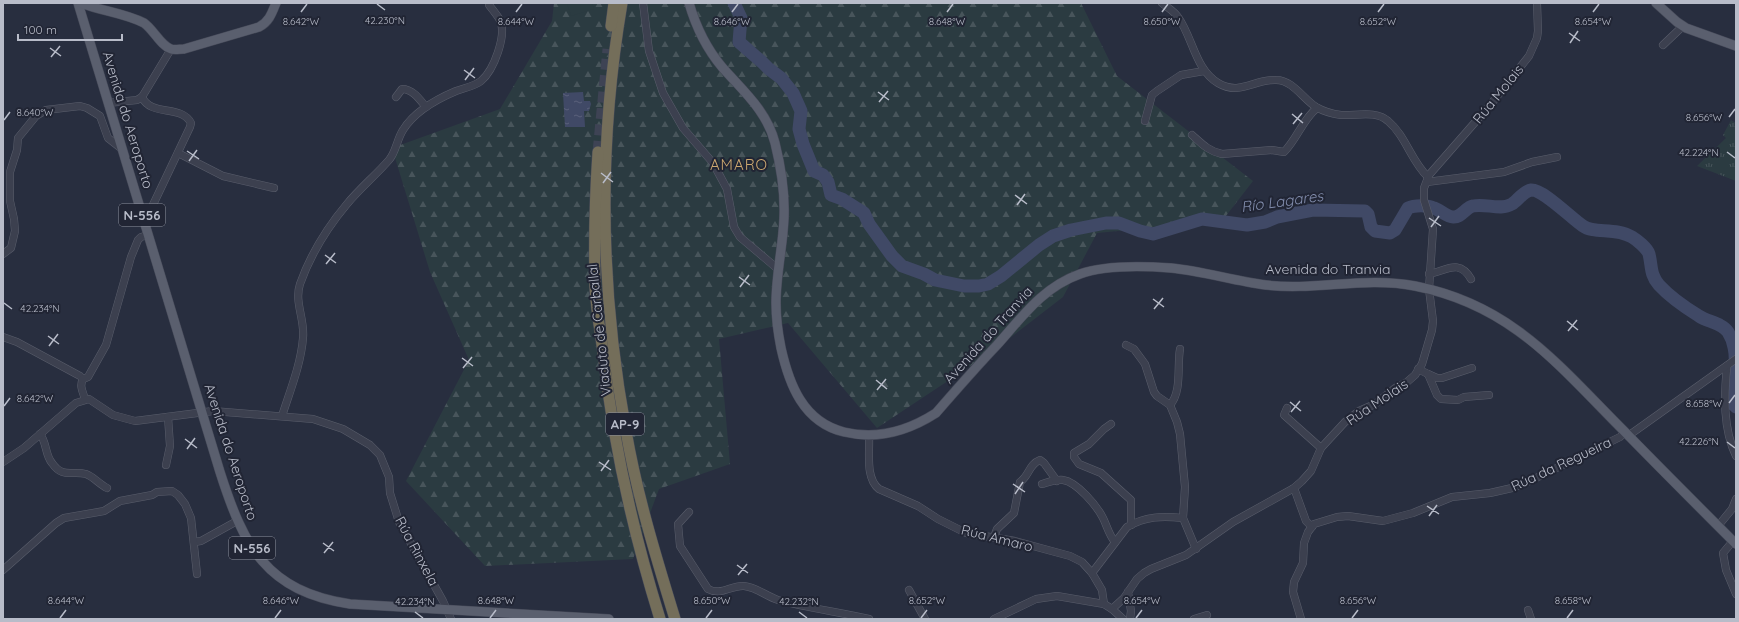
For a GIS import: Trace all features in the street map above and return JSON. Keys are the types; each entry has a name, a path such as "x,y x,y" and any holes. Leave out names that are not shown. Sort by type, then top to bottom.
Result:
{"highway":[{"path":"608,49 614,3"},
{"name":"AP-9","path":"601,225 605,198 609,100 616,36 622,3"},
{"name":"AP-9","path":"598,152 596,184 601,225"},
{"name":"Viaduto de Carballal","path":"601,225 595,287 608,394 620,464 635,534 660,619"},
{"name":"Viaduto de Carballal","path":"601,225 607,264 616,365 626,432 649,531 675,619"}],"main road":[{"path":"79,3 129,17 144,24 171,49 184,49 259,27 265,24 270,17 276,3"},
{"name":"Avenida do Aeroporto","path":"79,3 226,492 237,521 250,545 264,563 283,580 307,593 332,601 350,604 609,619"},
{"name":"Avenida do Tranvia","path":"689,3 694,21 708,49 722,67 755,103 770,129 776,150 783,195 784,218 776,314 784,361 788,378 795,392 807,409 826,424 842,432 869,436 902,430 919,424 936,413 1040,296 1065,280 1082,273 1101,269 1170,268 1265,285 1288,287 1394,282 1429,289 1470,303 1491,312 1516,328 1558,364 1734,543"},
{"path":"1656,3 1683,26 1736,46"}],"street":[{"path":"282,416 296,370 303,338 303,320 297,296 300,284 320,237 347,203 390,158 403,130 413,118 426,107 450,94 480,81 490,72 498,52 503,32 500,20 489,5 490,3"},
{"path":"643,3 649,51 663,93 682,128 713,164 727,190 734,227 740,237 779,270"},
{"path":"1162,3 1179,18 1204,71 1219,84 1233,89 1239,89 1259,82 1277,80 1283,81 1294,87 1317,108 1327,112 1341,115 1373,115 1384,117 1394,126 1405,141 1427,180 1504,172 1532,162 1557,157"},
{"name":"Rúa Molais","path":"1112,609 1128,592 1137,579 1151,569 1186,555 1232,522 1294,488 1311,471 1320,448 1345,422 1359,411 1375,404 1415,375 1434,321 1429,289 1433,229 1424,200 1424,188 1427,180 1529,56 1537,38 1537,3"},
{"path":"1663,45 1683,26"},
{"path":"108,103 142,97 171,49"},
{"path":"1145,121 1152,96 1157,90 1181,75 1204,71"},
{"path":"396,97 402,89 407,89 416,94 426,107"},
{"path":"142,97 151,107 180,114 189,120 190,127 151,210 142,213"},
{"path":"3,254 11,248 14,231 14,219 10,201 10,172 17,150 18,138 36,116 46,110 80,106 87,108 100,116 108,138 122,149"},
{"path":"1192,135 1206,148 1213,152 1222,154 1272,150 1284,152 1301,130 1312,112 1317,108"},
{"path":"178,153 223,176 274,188"},
{"path":"83,379 88,377 106,345 130,257 138,240 148,235"},
{"path":"1429,274 1454,267 1466,271 1471,278"},
{"path":"3,337 17,342 83,379"},
{"path":"1126,345 1134,349 1145,364 1154,392 1157,396 1170,405 1173,410 1180,434 1185,487 1183,518 1196,549"},
{"path":"1170,405 1174,401 1179,376 1178,362 1180,349"},
{"path":"1732,362 1725,396 1730,441 1736,456"},
{"name":"Rúa da Regueira","path":"1312,527 1314,524 1337,517 1348,516 1383,521 1396,518 1452,497 1512,488 1532,480 1627,434 1732,362"},
{"path":"1418,369 1436,378 1442,378 1472,368"},
{"path":"1428,374 1437,395 1441,399 1458,400 1464,397 1489,396"},
{"path":"3,462 24,448 76,403 85,399 81,388 83,379"},
{"name":"Rúa Rinxela","path":"85,399 94,402 113,415 135,421 201,411 313,419 343,429 370,445 380,455 389,477 390,493 399,522 448,609 451,619"},
{"path":"1286,408 1284,415 1320,448"},
{"path":"166,465 170,446 168,417"},
{"path":"1111,424 1089,444 1074,453 1074,457 1079,464 1101,474 1131,500 1131,524"},
{"path":"40,434 46,444 52,464 66,474 84,474 93,478 107,488"},
{"name":"Rúa Amaro","path":"869,436 871,479 874,485 879,489 918,506 938,520 966,533 994,537 1070,556 1082,562 1092,573 1102,590 1104,604"},
{"path":"994,537 997,529 1012,516 1020,482 1025,478 1035,462 1040,460 1044,463 1057,481"},
{"path":"1042,484 1064,480 1073,485 1091,500 1099,510 1111,538 1115,542"},
{"path":"1294,488 1306,521 1312,527 1308,532 1304,544 1303,563 1294,582 1293,592 1301,619"},
{"path":"3,570 56,523 64,518 97,513 104,511 120,501 165,490 178,495 185,504 191,518 197,574"},
{"path":"1718,526 1732,509 1736,499"},
{"path":"688,512 678,524 680,546 708,589 713,592 720,592 737,586 744,586 785,602 869,619"},
{"path":"1092,573 1115,542 1131,524 1160,516 1183,518"},
{"path":"194,542 201,541 237,521"},
{"path":"1734,543 1723,553 1726,570 1736,594"},
{"path":"909,590 925,619"},
{"path":"1128,592 1131,611 1130,619"},
{"path":"994,619 1029,602 1047,596 1057,596 1104,604 1123,619"},
{"path":"1528,610 1531,619"},
{"path":"1194,619 1207,615"}],"green space":[{"path":"554,3 1081,3 1117,76 1253,181 1222,221 1097,233 1063,297 993,351 877,428 788,323 719,339 730,464 659,489 633,559 485,566 406,481 469,360 430,272 392,148 500,109 552,21"},
{"path":"567,3 592,3 594,9 571,16"},
{"path":"1731,120 1736,123 1736,181 1697,166 1726,138 1723,135"}],"water":[{"path":"583,92 584,101 590,101 591,104 589,111 584,111 585,127 565,127 563,93"}],"waterway":[{"name":"Río Lagares","path":"734,3 741,18 739,42 781,78 793,93 801,111 799,129 803,144 814,171 823,175 828,182 831,195 842,199 864,213 869,224 892,256 902,266 924,274 935,280 964,286 979,286 988,284 1001,276 1039,245 1053,236 1071,230 1106,223 1119,223 1153,234 1202,219 1247,225 1313,210 1365,211 1368,214 1371,227 1375,231 1390,233 1395,230 1408,208 1411,207 1428,206 1448,216 1456,217 1473,206 1507,206 1514,203 1526,192 1531,190 1543,194 1583,226 1593,230 1619,232 1634,238 1642,244 1648,252 1654,278 1659,285 1678,302 1694,313 1719,325 1728,332 1732,339 1735,352 1731,399 1736,407"}],"tunnel":[{"path":"598,152 608,49"}],"district":[{"name":"AMARO","path":"739,164"}]}
